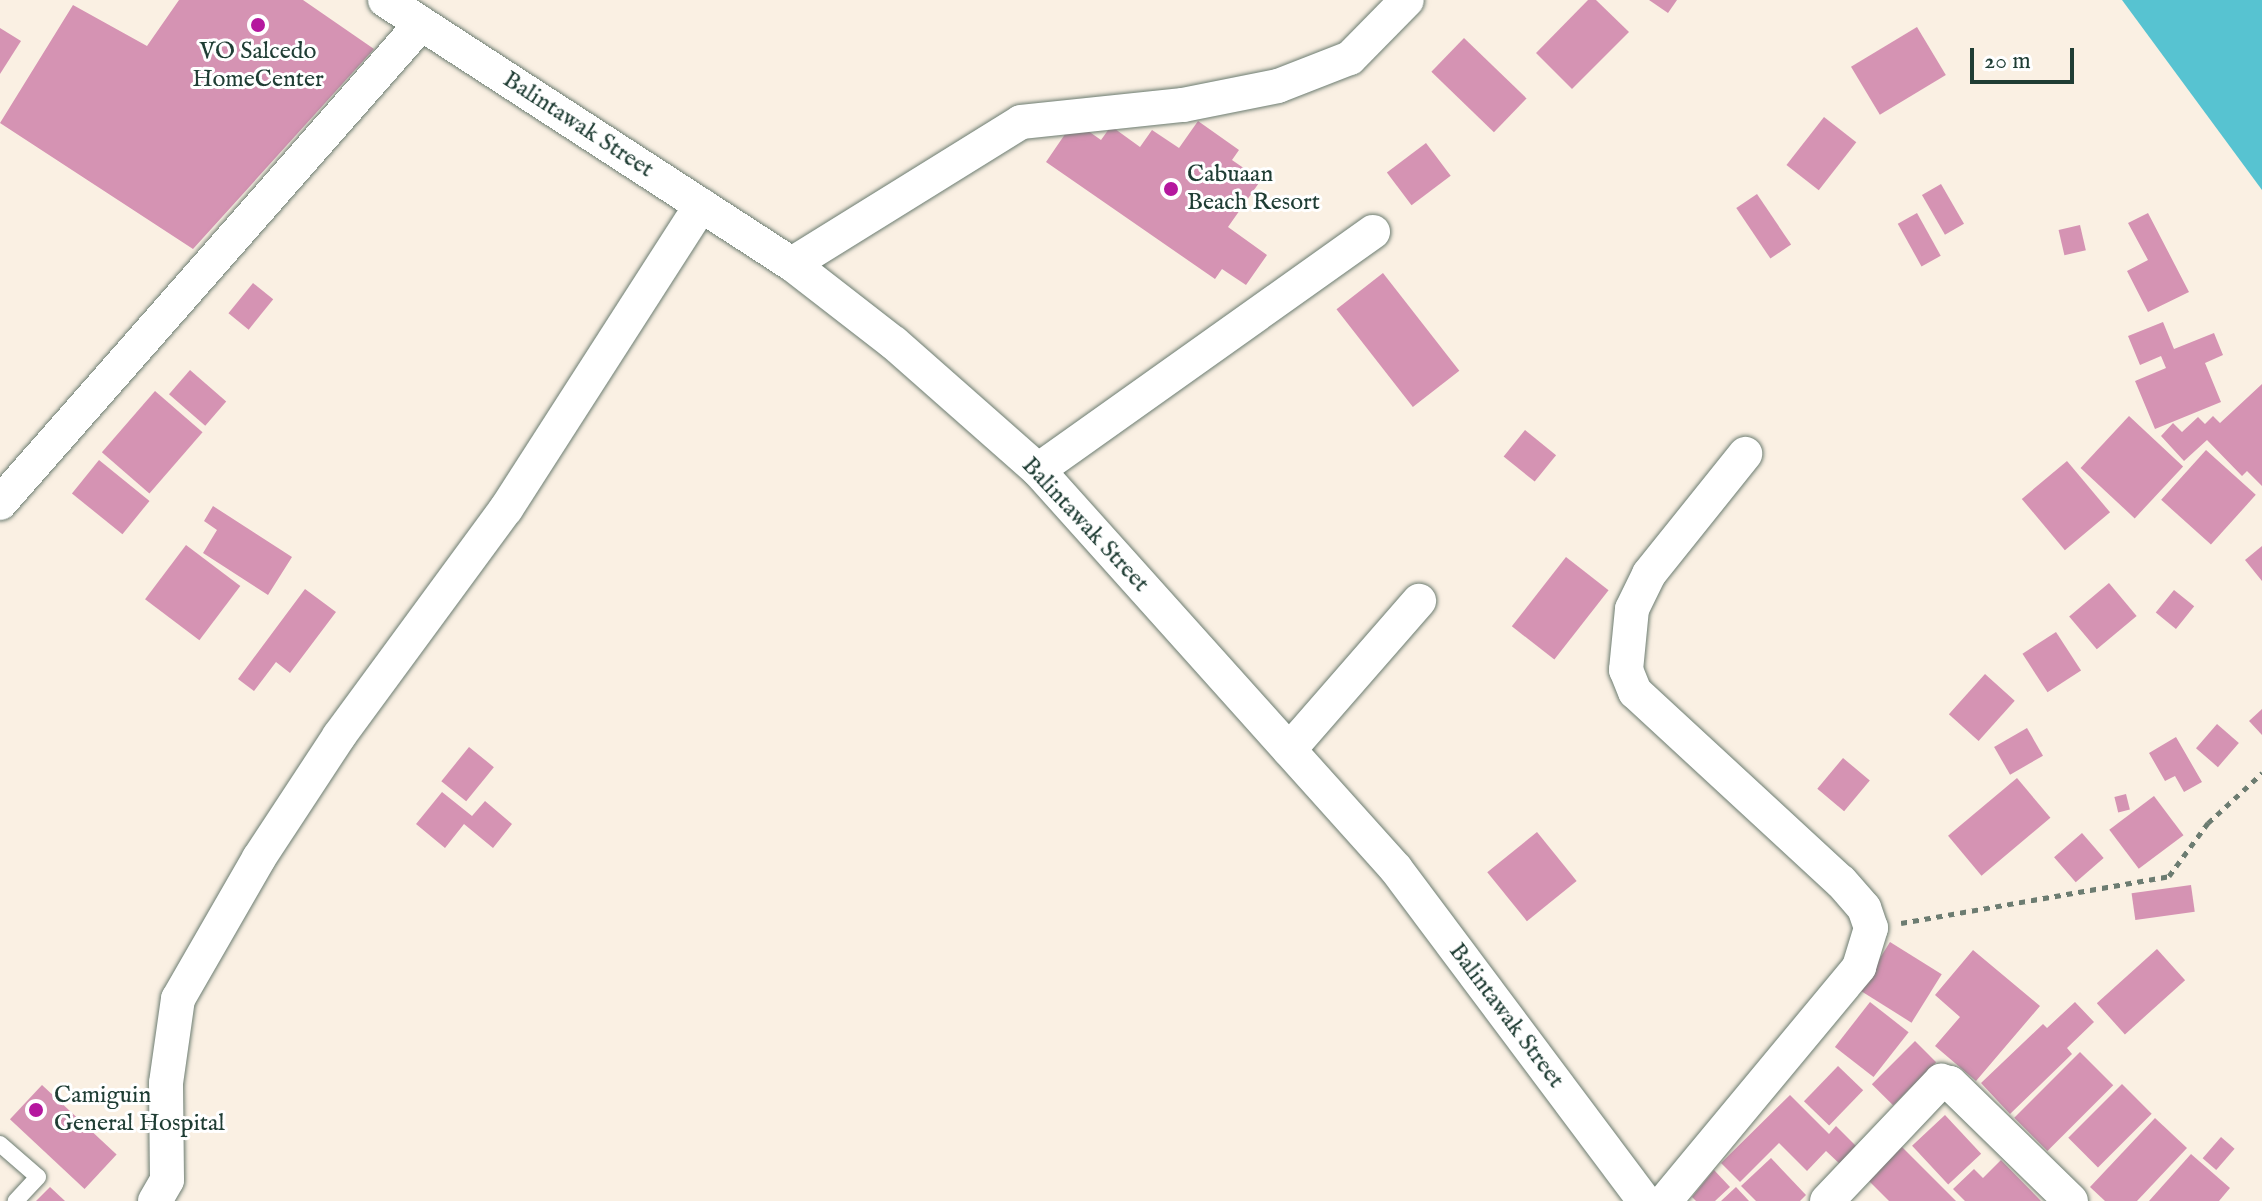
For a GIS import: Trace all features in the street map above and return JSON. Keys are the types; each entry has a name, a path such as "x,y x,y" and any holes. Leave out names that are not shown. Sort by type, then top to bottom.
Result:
{"street":[{"name":"Balintawak Street","path":"385,0 792,264 894,343 1038,470 1396,869 1644,1201"},
{"path":"792,264 1021,122 1183,105 1292,82 1350,58 1407,0"},
{"path":"0,503 421,24"},
{"path":"155,1201 167,1180 166,1083 178,999 259,858 339,736 506,509 701,205"},
{"path":"1038,470 1373,232"},
{"path":"1665,1201 1859,967 1871,928 1864,908 1841,882 1635,692 1626,670 1632,609 1649,574 1745,454"},
{"path":"1289,750 1419,601"},
{"path":"1827,1201 1941,1081 1950,1083 2071,1201"}],"lane":[{"path":"0,1144 38,1177 16,1201"}],"path":[{"path":"1871,928 2169,876 2208,823 2262,773"}],"water":[{"path":"2122,0 2262,0 2262,190"}],"building":[{"path":"179,0 303,0 374,49 193,249 0,123 73,5 147,46"},
{"path":"1588,0 1596,0 1629,32 1572,89 1536,53"},
{"path":"1649,0 1677,0 1668,13"},
{"path":"1917,27 1946,75 1880,115 1851,67"},
{"path":"0,28 21,41 0,74"},
{"path":"1464,38 1527,98 1494,132 1431,72"},
{"path":"1824,117 1856,142 1819,190 1786,165"},
{"path":"1074,121 1101,140 1111,126 1140,147 1152,130 1179,148 1198,121 1239,150 1232,160 1261,180 1228,227 1267,255 1246,285 1222,269 1215,279 1046,162"},
{"path":"1426,143 1451,176 1412,205 1387,172"},
{"path":"1941,184 1964,224 1945,235 1922,195"},
{"path":"1757,194 1791,245 1770,259 1736,208"},
{"path":"1917,213 1941,256 1922,267 1898,224"},
{"path":"2148,213 2189,292 2148,312 2127,271 2148,260 2128,223"},
{"path":"2080,225 2086,250 2064,255 2059,230"},
{"path":"1383,273 1459,371 1413,407 1337,309"},
{"path":"253,283 273,299 249,330 228,313"},
{"path":"2163,322 2174,349 2214,333 2223,355 2205,363 2221,402 2155,429 2135,381 2166,368 2161,356 2140,365 2128,336"},
{"path":"190,370 226,401 205,426 169,394"},
{"path":"2262,384 2262,486 2247,471 2242,476 2207,440 2184,461 2161,436 2173,423 2182,432 2198,417 2205,424 2213,416 2220,423"},
{"path":"155,391 203,432 149,493 102,452"},
{"path":"2129,416 2183,466 2135,518 2081,468"},
{"path":"1525,430 1556,455 1535,482 1504,456"},
{"path":"2206,450 2256,495 2211,545 2161,500"},
{"path":"99,460 150,501 122,534 72,493"},
{"path":"2067,461 2110,512 2065,550 2022,499"},
{"path":"213,506 292,557 268,595 203,553 217,530 204,521"},
{"path":"186,545 240,586 199,640 145,599"},
{"path":"2262,546 2262,581 2245,560"},
{"path":"1566,557 1609,590 1554,660 1512,626"},
{"path":"2109,583 2137,616 2097,649 2069,616"},
{"path":"305,589 336,612 290,673 276,662 254,691 238,679"},
{"path":"2174,590 2194,606 2176,629 2156,613"},
{"path":"2056,632 2081,671 2048,692 2022,654"},
{"path":"1985,674 2015,701 1979,741 1949,714"},
{"path":"2262,709 2262,735 2249,721"},
{"path":"2217,724 2239,743 2218,767 2196,748"},
{"path":"2027,728 2043,756 2010,775 1994,747"},
{"path":"2176,737 2202,782 2184,792 2175,776 2165,781 2149,753"},
{"path":"469,747 494,767 466,801 441,781"},
{"path":"1843,758 1870,780 1844,811 1817,789"},
{"path":"2017,778 2050,818 1981,876 1948,836"},
{"path":"442,792 472,816 485,801 512,824 493,848 464,824 445,848 416,824"},
{"path":"2126,794 2130,810 2118,812 2114,797"},
{"path":"2154,796 2183,835 2139,869 2109,830"},
{"path":"1537,832 1577,881 1527,921 1487,872"},
{"path":"2082,833 2104,858 2076,882 2054,857"},
{"path":"2191,885 2195,912 2135,920 2132,893"},
{"path":"1890,942 1942,974 1912,1023 1860,990"},
{"path":"2157,949 2185,980 2125,1034 2097,1003"},
{"path":"1973,950 2040,1006 1976,1081 1935,1046 1960,1017 1935,995"},
{"path":"1870,1002 1909,1032 1874,1077 1835,1047"},
{"path":"2075,1002 2094,1022 2067,1048 2072,1054 2010,1114 1981,1083 2043,1024 2047,1028"},
{"path":"1915,1041 1936,1062 1893,1105 1872,1084"},
{"path":"2080,1052 2113,1085 2047,1151 2014,1118"},
{"path":"1838,1066 1863,1090 1829,1126 1804,1101"},
{"path":"2122,1084 2152,1114 2098,1167 2068,1138"},
{"path":"42,1085 117,1155 85,1189 10,1119"},
{"path":"1790,1095 1829,1134 1836,1126 1858,1148 1841,1165 1826,1151 1807,1171 1779,1143 1740,1182 1721,1163"},
{"path":"1945,1115 1981,1154 1948,1184 1912,1146"},
{"path":"2155,1118 2187,1148 2137,1201 2105,1201 2090,1187"},
{"path":"2221,1137 2235,1149 2216,1170 2203,1158"},
{"path":"1900,1145 1956,1201 1889,1201 1866,1178"},
{"path":"2191,1154 2230,1188 2219,1201 2149,1201"},
{"path":"1771,1158 1806,1195 1800,1201 1756,1201 1741,1186"},
{"path":"2001,1160 2041,1201 1965,1201 1953,1189 1974,1169 1983,1178"},
{"path":"1714,1170 1730,1187 1715,1201 1696,1201 1692,1197"},
{"path":"50,1187 65,1201 36,1201"},
{"path":"1736,1187 1749,1201 1721,1201"}],"place":[{"name":"VO Salcedo HomeCenter","path":"258,25"},
{"name":"Cabuaan Beach Resort","path":"1171,189"},
{"name":"Camiguin General Hospital","path":"36,1110"}]}
